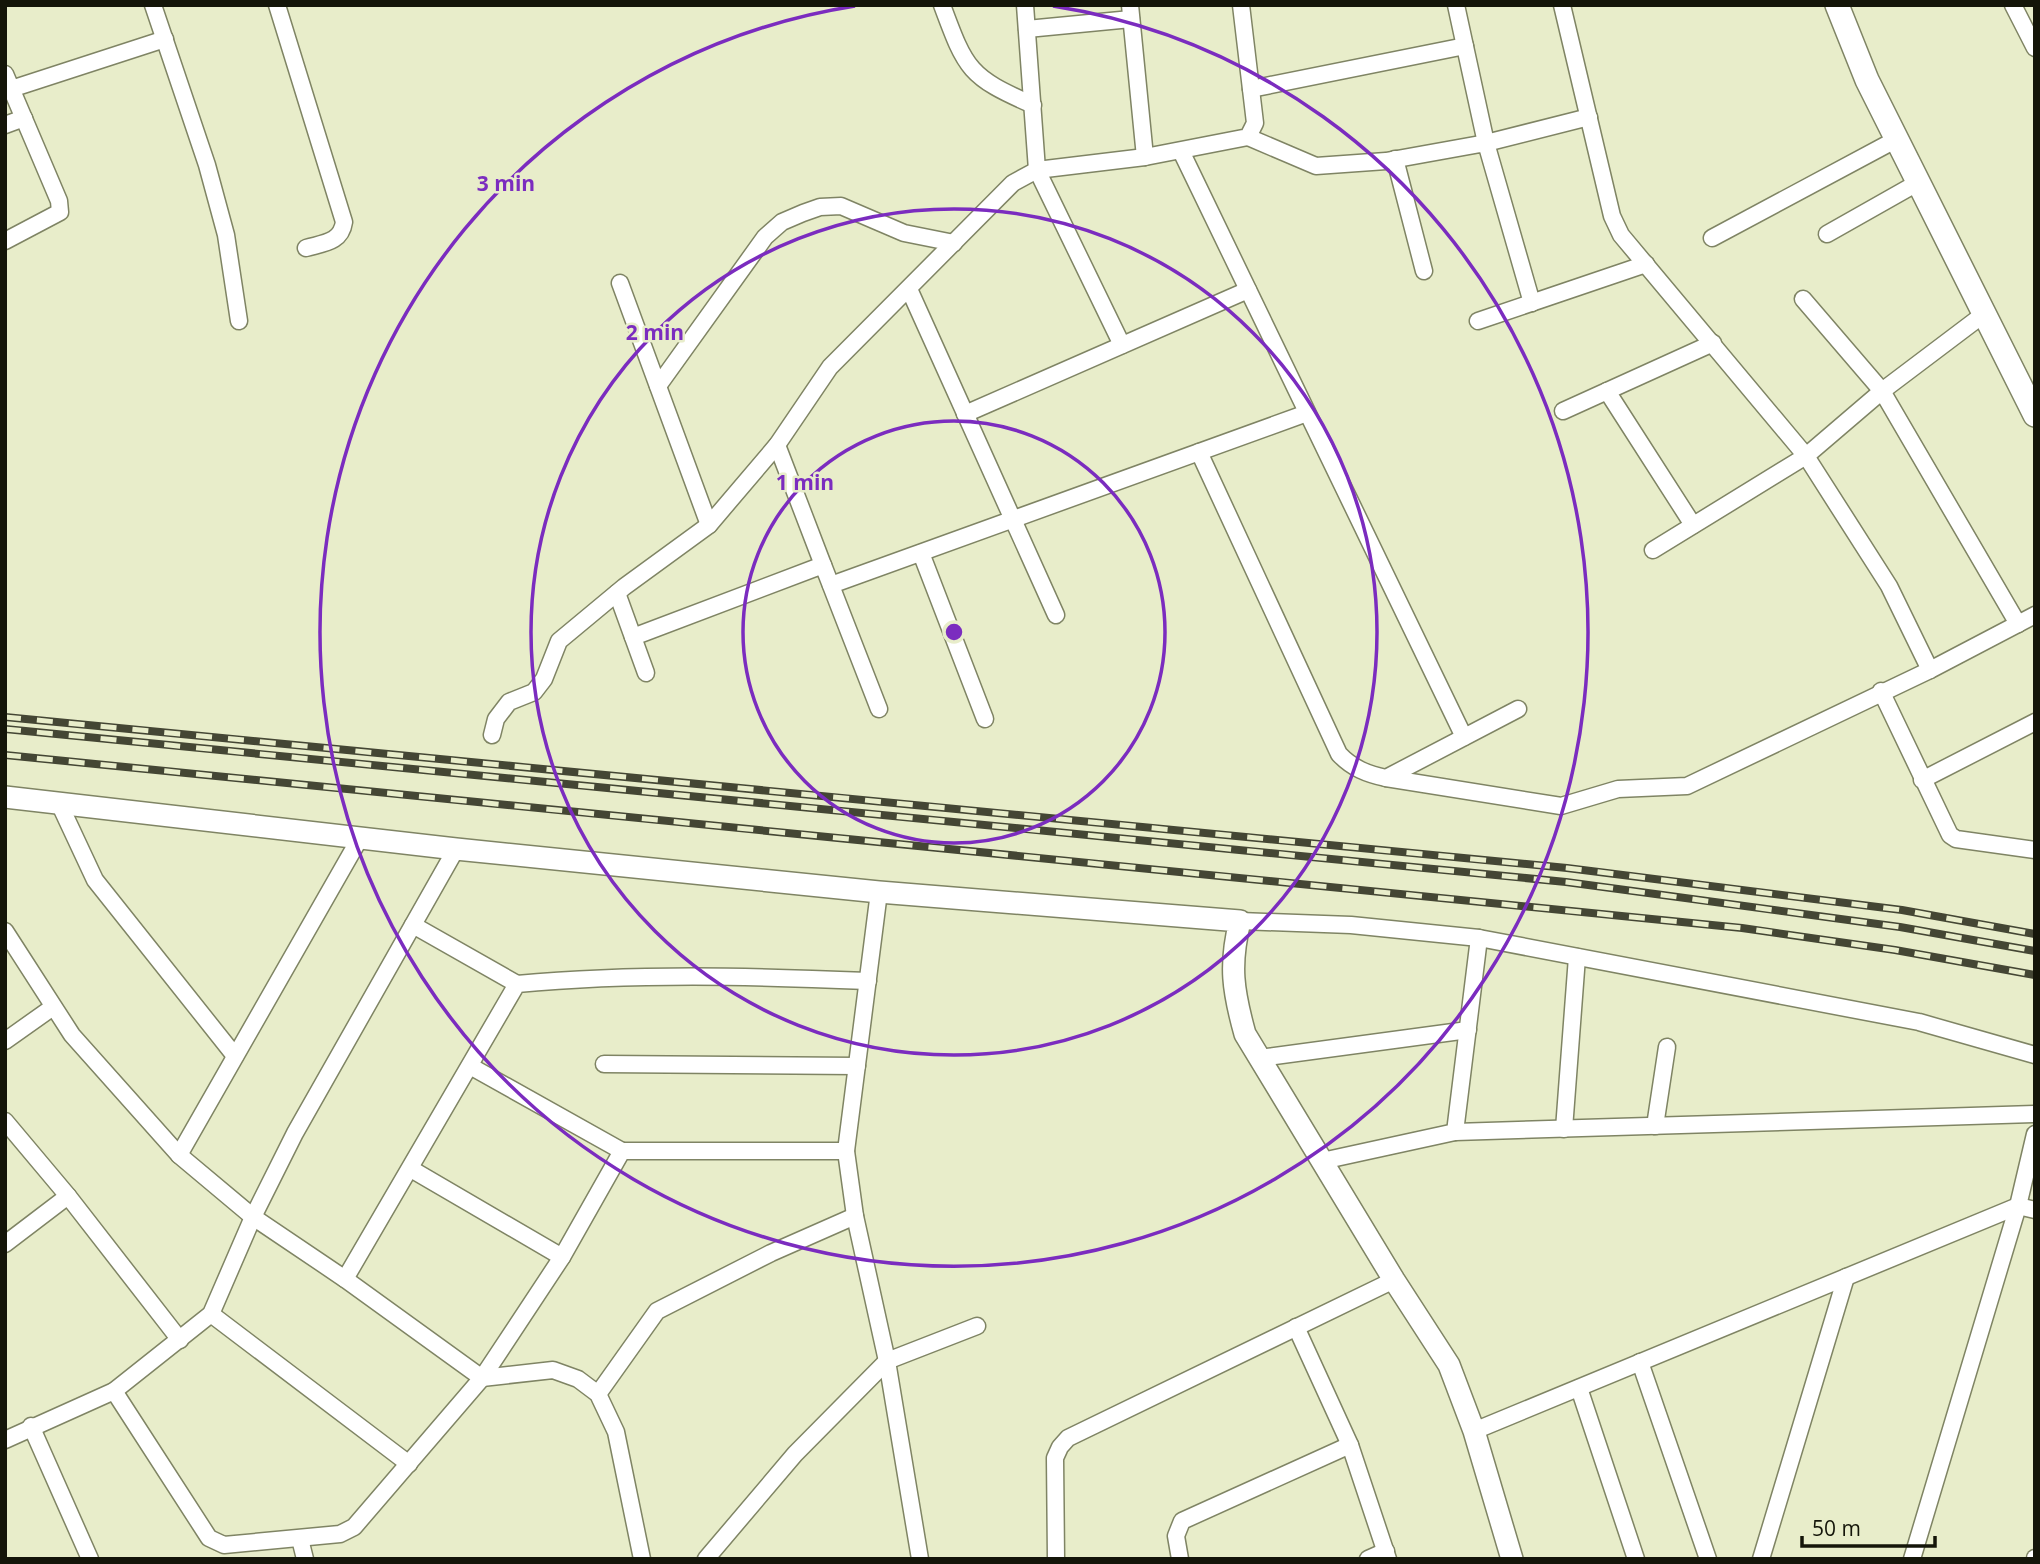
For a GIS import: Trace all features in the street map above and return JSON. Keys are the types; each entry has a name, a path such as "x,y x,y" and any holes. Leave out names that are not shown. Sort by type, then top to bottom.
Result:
{"main road":[{"path":"1837,5 1867,80 2034,412"}],"street":[{"path":"153,5 207,164 226,236 239,321"},
{"path":"277,5 344,222 343,231 335,240 306,248"},
{"path":"943,5 963,57 974,73 989,86 1032,106"},
{"path":"1025,5 1037,170 1122,345"},
{"path":"1241,5 1255,123 1248,137"},
{"path":"1457,5 1486,143 1532,303"},
{"path":"1562,5 1612,216 1620,236 1805,456 1889,586 1930,670"},
{"path":"2013,5 2035,48"},
{"path":"1027,29 1131,12 1145,157"},
{"path":"5,241 60,212 59,201 8,81 165,39"},
{"path":"1251,89 1465,46"},
{"path":"492,735 496,719 509,702 534,692 544,678 559,641 617,593 709,526 777,444 830,367 1013,183 1037,170 1145,157 1248,137 1315,166 1395,159 1486,143 1589,117"},
{"path":"5,125 24,118"},
{"path":"1712,238 1897,139"},
{"path":"1181,151 1464,737"},
{"path":"1395,159 1424,271"},
{"path":"1827,234 1919,182"},
{"path":"658,387 765,237 782,222 820,207 841,206 904,233 954,243"},
{"path":"1478,321 1646,264"},
{"path":"620,284 709,526"},
{"path":"908,289 1056,615"},
{"path":"965,414 1248,290"},
{"path":"1803,299 1882,391 2018,624"},
{"path":"1653,550 1805,456 1882,391 1984,314"},
{"path":"1563,411 1713,344"},
{"path":"1607,391 1693,525"},
{"path":"831,585 1307,413"},
{"path":"777,444 879,709"},
{"path":"1199,452 1339,754 1356,768 1387,778 1562,806 1618,789 1688,786 1881,691 1930,670 2035,615"},
{"path":"921,553 985,719"},
{"path":"633,637 823,565"},
{"path":"617,593 646,673"},
{"path":"1881,691 1944,826 1956,839 2035,850"},
{"path":"1387,778 1518,709"},
{"path":"1922,780 2035,722"},
{"path":"5,797 456,849 879,892 1240,921 1351,925 1479,938 1919,1022 2035,1055"},
{"path":"59,803 95,880 235,1056"},
{"path":"179,1155 360,838"},
{"path":"5,1440 31,1426 114,1391 211,1314 253,1217 295,1133 456,849"},
{"path":"879,892 846,1151 855,1216 887,1361 920,1559"},
{"path":"1240,921 1232,955 1234,995 1245,1034 1394,1280 1449,1365 1474,1431 1512,1559"},
{"path":"413,925 517,984 595,977 673,975 868,981"},
{"path":"5,931 72,1035 179,1155 253,1217 345,1279 482,1378 553,1370 578,1379 598,1394 616,1432 642,1559"},
{"path":"1455,1132 1479,938"},
{"path":"1564,1129 1577,957"},
{"path":"345,1279 517,984"},
{"path":"5,1041 53,1007"},
{"path":"1260,1058 1468,1030"},
{"path":"1655,1126 1667,1047"},
{"path":"604,1064 857,1066"},
{"path":"470,1066 622,1151 846,1151"},
{"path":"1322,1161 1455,1132 2035,1114"},
{"path":"5,1121 68,1196 180,1339"},
{"path":"1912,1559 2018,1206 2035,1133"},
{"path":"114,1391 209,1538 224,1545 300,1539 348,1531 482,1378 562,1257 622,1151"},
{"path":"411,1169 562,1257"},
{"path":"5,1244 68,1196"},
{"path":"1474,1431 2018,1206 2035,1210"},
{"path":"598,1394 657,1311 771,1253 855,1216"},
{"path":"1761,1559 1846,1277"},
{"path":"1056,1559 1055,1458 1068,1438 1394,1280"},
{"path":"211,1314 409,1464"},
{"path":"706,1559 795,1454 887,1361 977,1326"},
{"path":"1296,1327 1350,1445 1387,1555 1368,1559"},
{"path":"1640,1362 1708,1559"},
{"path":"1579,1388 1636,1559"},
{"path":"31,1426 90,1559"},
{"path":"1180,1559 1176,1536 1182,1521 1350,1445"},
{"path":"300,1539 305,1559"}],"railway":[{"path":"5,717 1567,868 1902,910 2035,934"},
{"path":"5,729 1566,882 1900,927 2035,951"},
{"path":"5,755 1742,928 1895,950 2035,975"}]}
